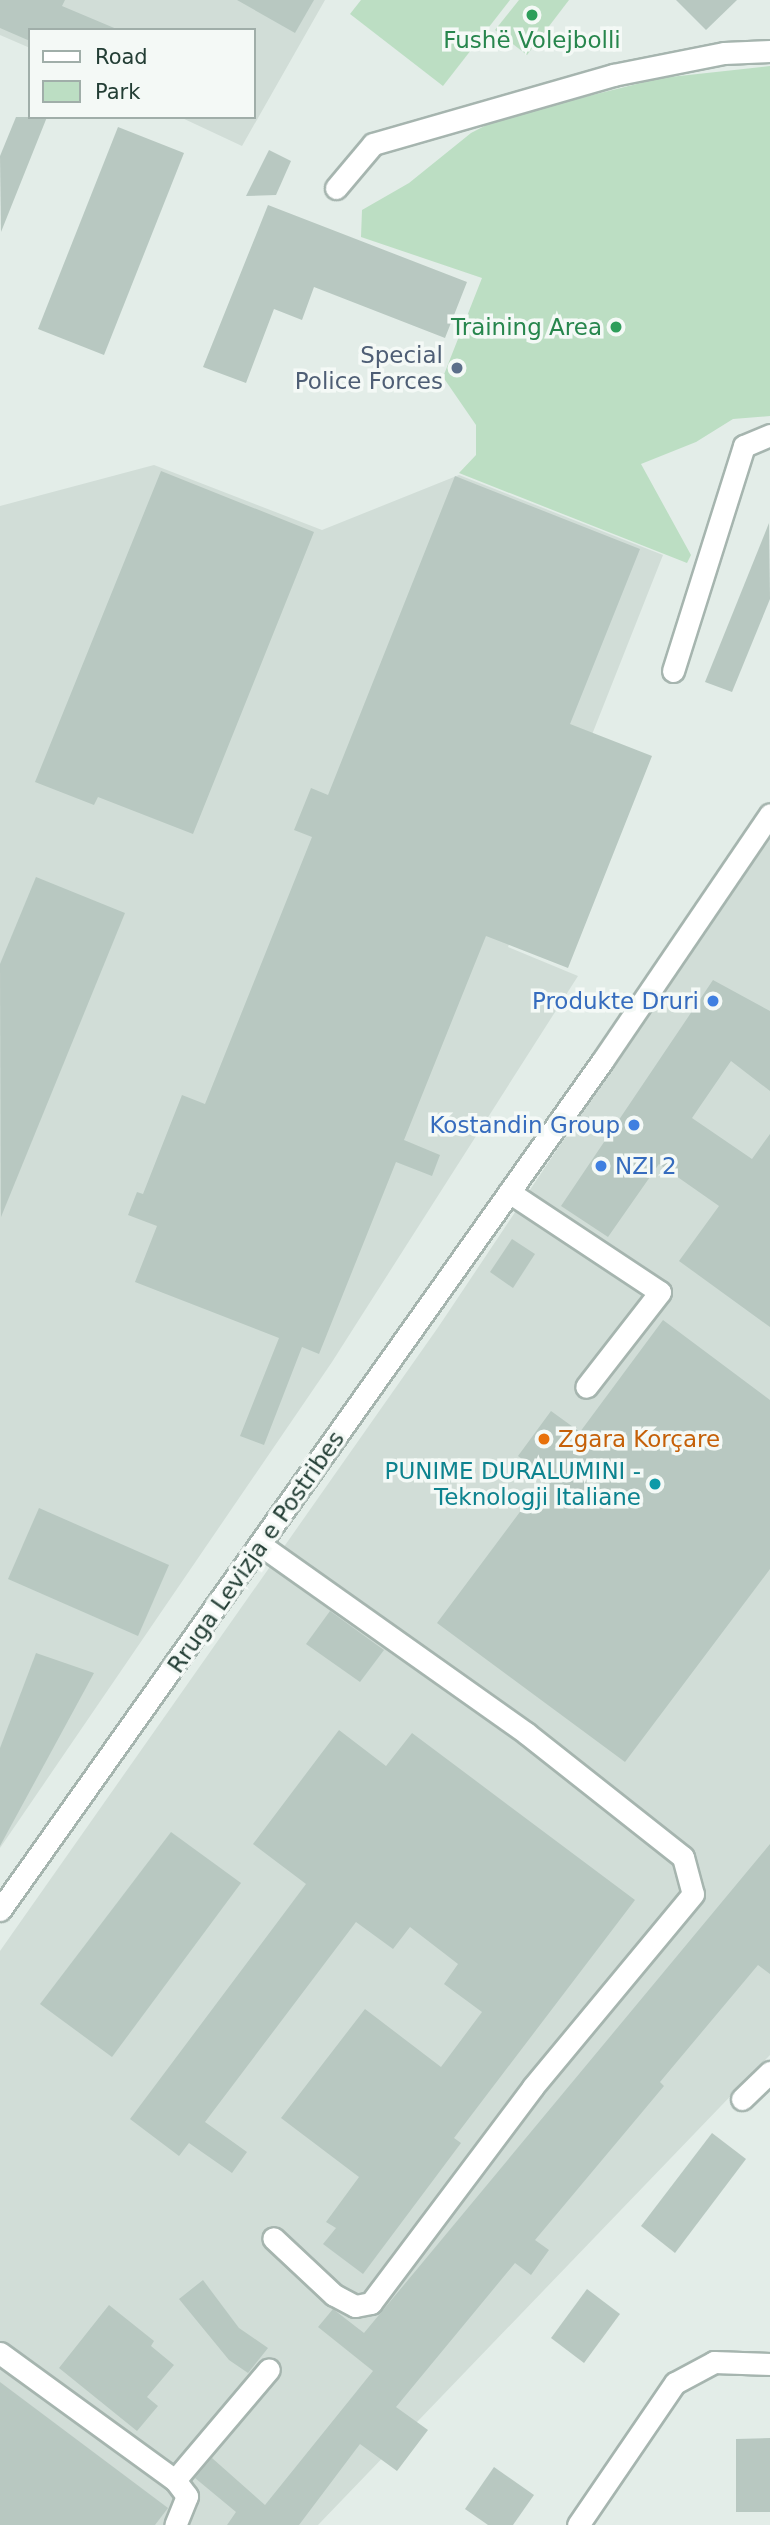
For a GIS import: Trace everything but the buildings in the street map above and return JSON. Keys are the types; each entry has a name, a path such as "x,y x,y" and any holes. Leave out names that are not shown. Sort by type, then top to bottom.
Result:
{"street":[{"path":"336,188 373,144 612,75 724,53 770,51"},
{"path":"673,671 744,446 770,435"},
{"name":"Rruga Levizja e Postribes","path":"0,1910 262,1546 770,814"},
{"path":"509,1192 660,1292 586,1387"},
{"path":"262,1546 526,1733 683,1857 693,1894 533,2087 371,2303 355,2306 334,2295 272,2238"},
{"path":"742,2099 770,2072"},
{"path":"0,2353 175,2480 187,2496 175,2525"},
{"path":"578,2525 675,2383 714,2362 770,2364"},
{"path":"175,2480 269,2369"}],"shaded area":[{"path":"0,0 325,0 242,146 184,119 256,119 256,28 28,28 28,47 0,35"},
{"path":"154,465 322,530 459,475 663,555 508,947 578,976 332,1362 0,1848 0,506"},
{"path":"770,831 770,2055 318,2525 0,2525 0,1951 439,1326"}],"green space":[{"path":"361,0 510,0 443,86 350,14"},
{"name":"Fushë Volejbolli","path":"519,0 569,0 527,55 495,30"},
{"name":"Training Area","path":"770,66 770,416 733,419 696,442 641,464 691,555 687,563 459,473 476,455 476,425 443,377 482,278 361,237 362,210 409,183 471,133 500,118 661,78"}],"place":[{"name":"Fushë Volejbolli","path":"532,15"},
{"name":"Training Area","path":"616,327"},
{"name":"Special Police Forces","path":"457,368"},
{"name":"Produkte Druri","path":"713,1001"},
{"name":"Kostandin Group","path":"634,1125"},
{"name":"NZI 2","path":"601,1166"},
{"name":"Zgara Korçare","path":"544,1439"},
{"name":"PUNIME DURALUMINI - Teknologji Italiane","path":"655,1484"}]}
